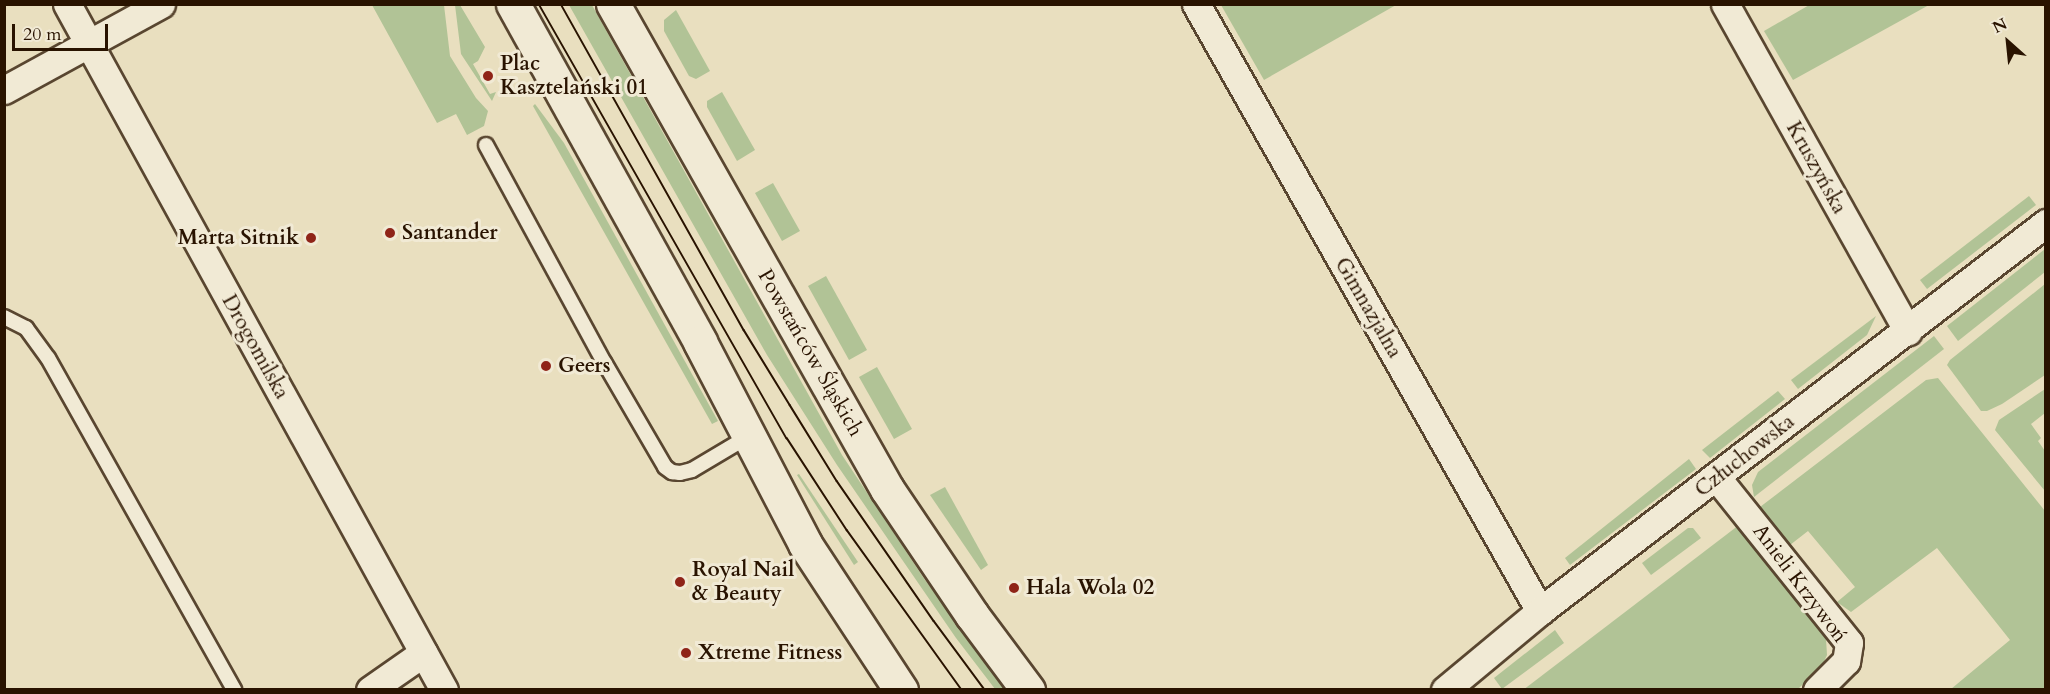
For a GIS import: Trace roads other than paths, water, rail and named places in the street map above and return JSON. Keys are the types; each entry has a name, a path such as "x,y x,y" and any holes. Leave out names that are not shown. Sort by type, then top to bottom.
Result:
{"main road":[{"path":"513,4 700,342 805,544 901,690"},
{"name":"Powstańców Śląskich","path":"613,4 887,489 972,615 1028,690"}],"street":[{"name":"Drogomilska","path":"67,4 444,690"},
{"path":"4,90 161,4"},
{"name":"Gimnazjalna","path":"1196,4 1540,611"},
{"name":"Kruszyńska","path":"1725,4 1908,331"},
{"name":"Człuchowska","path":"1445,690 1540,611 2046,223"},
{"name":"Anieli Krzywoń","path":"1717,477 1849,643 1846,661 1817,690"},
{"path":"370,690 423,653"}],"lane":[{"path":"486,145 604,362 665,467 672,472 680,473 692,470 748,436"},
{"path":"4,317 26,328 48,358 234,690"}],"tram line":[{"path":"539,4 787,438 847,530 962,690"},
{"path":"561,4 744,330 790,405 837,481 985,690"}],"place":[{"name":"Plac Kasztelański 01","path":"488,76"},
{"name":"Santander","path":"390,233"},
{"name":"Marta Sitnik","path":"311,238"},
{"name":"Geers","path":"546,366"},
{"name":"Royal Nail & Beauty","path":"680,582"},
{"name":"Hala Wola 02","path":"1014,588"},
{"name":"Xtreme Fitness","path":"686,653"}]}
